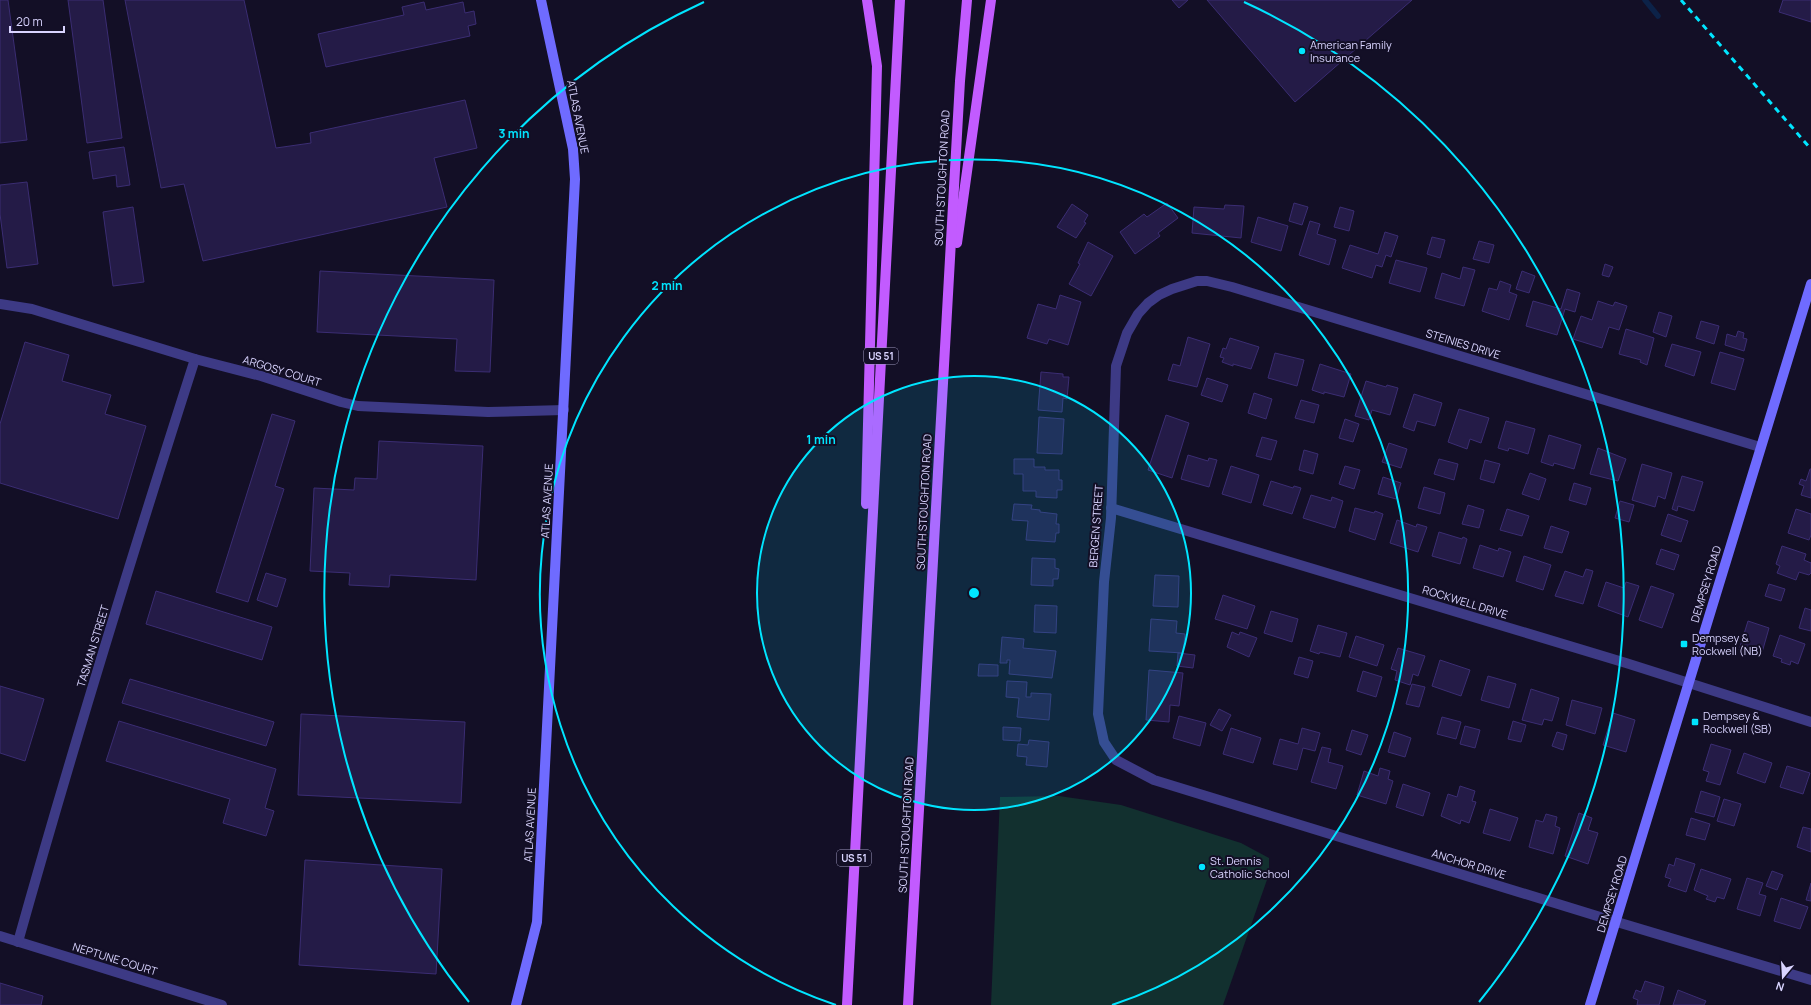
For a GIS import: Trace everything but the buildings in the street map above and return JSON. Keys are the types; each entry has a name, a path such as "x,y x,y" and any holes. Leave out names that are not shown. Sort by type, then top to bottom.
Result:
{"main road":[{"path":"862,712 877,66 867,0"},
{"name":"US 51","path":"847,1005 900,0"},
{"name":"SOUTH STOUGHTON ROAD","path":"908,1005 960,81 967,0"},
{"path":"947,316 990,0"}],"street":[{"name":"ATLAS AVENUE","path":"516,1005 537,922 575,179 573,148 541,0"},
{"name":"STEINIES DRIVE","path":"1159,295 1172,289 1198,281 1207,281 1232,287 1760,447"},
{"name":"DEMPSEY ROAD","path":"1590,1005 1811,284"},
{"name":"BERGEN STREET","path":"1123,764 1116,760 1104,742 1098,714 1104,582 1111,508 1116,366 1127,333 1138,314 1148,303 1159,295"},
{"name":"ARGOSY COURT","path":"0,304 40,311 195,359 261,376 341,402 358,406 488,412 564,410"},
{"name":"TASMAN STREET","path":"18,942 58,800 147,509 195,359"},
{"name":"ROCKWELL DRIVE","path":"1111,508 1626,663 1811,722"},
{"name":"ANCHOR DRIVE","path":"1123,764 1154,780 1616,922 1811,980"},
{"name":"NEPTUNE COURT","path":"0,936 222,1005"}],"green space":[{"path":"1059,796 1121,805 1241,843 1269,858 1269,874 1223,1005 991,1005 1000,797"}],"waterway":[{"path":"1645,0 1658,16"}],"railway":[{"path":"1681,0 1811,149"}],"place":[{"name":"American Family Insurance","path":"1302,51"},
{"name":"Dempsey & Rockwell (NB)","path":"1684,644"},
{"name":"Dempsey & Rockwell (SB)","path":"1695,722"},
{"name":"St. Dennis Catholic School","path":"1202,867"}]}
